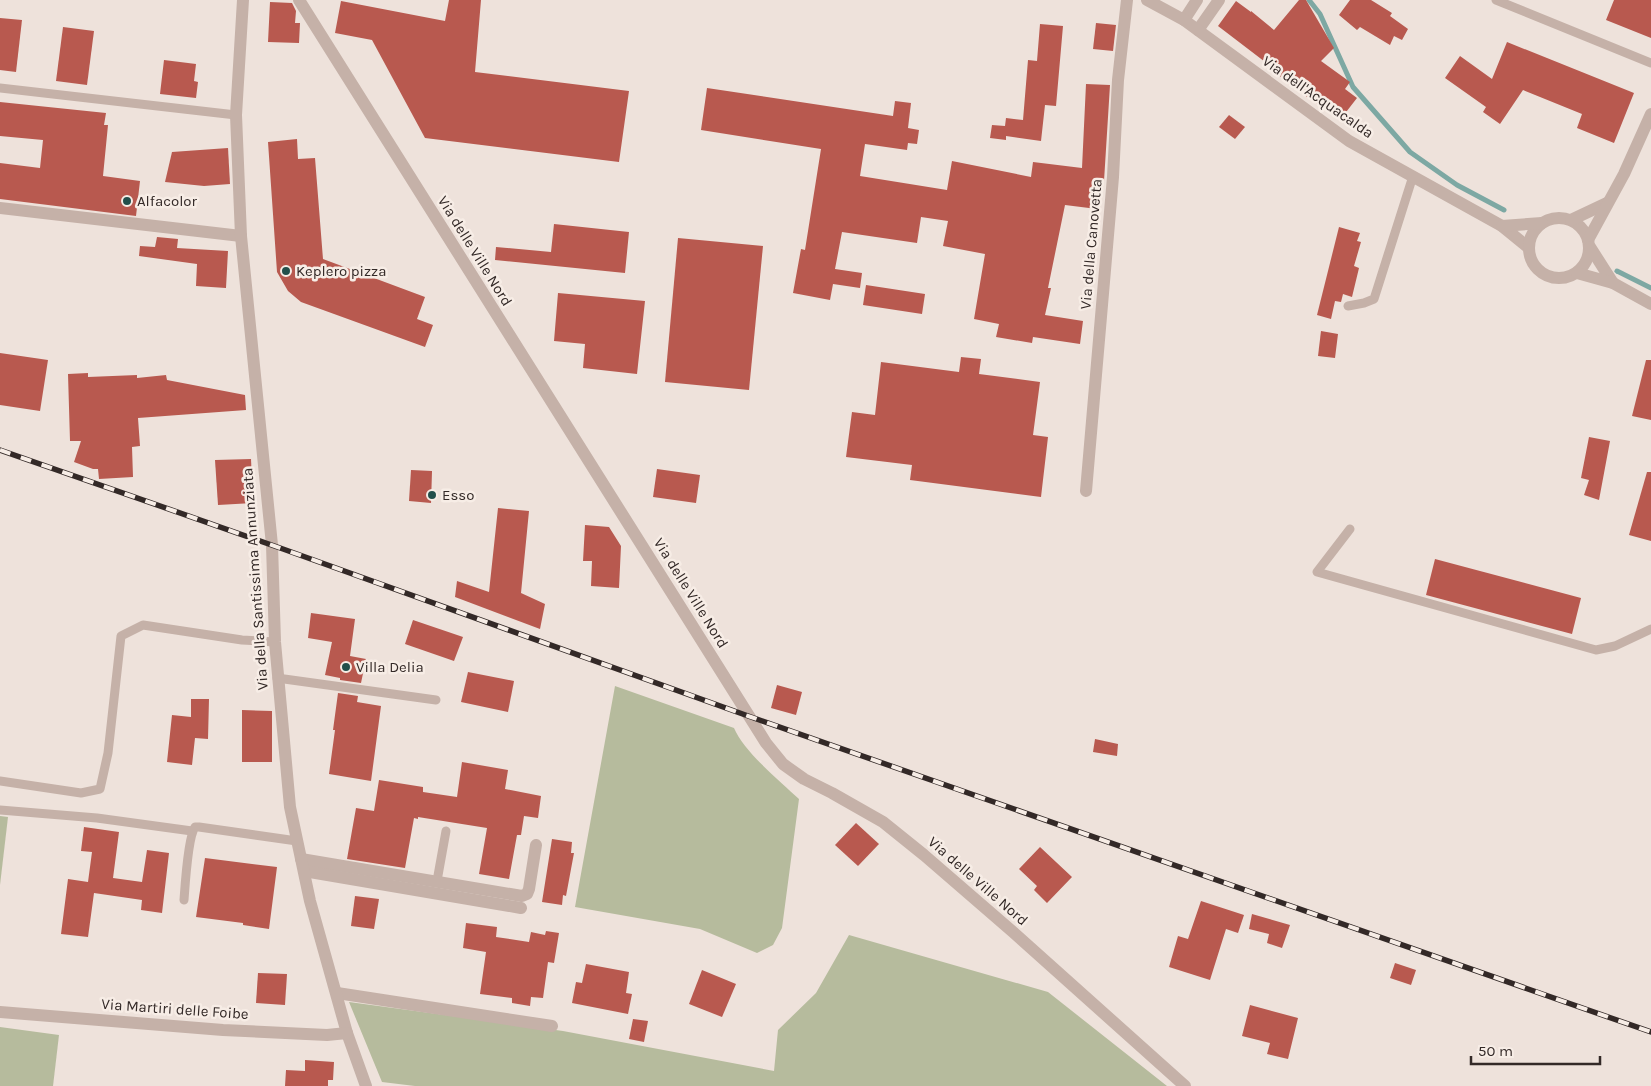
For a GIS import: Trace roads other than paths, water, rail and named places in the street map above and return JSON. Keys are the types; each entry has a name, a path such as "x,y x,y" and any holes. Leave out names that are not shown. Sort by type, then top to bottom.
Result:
{"street":[{"name":"Via della Santissima Annunziata","path":"243,0 236,115 241,236 272,545 277,678 290,807 310,901 347,1033 366,1086"},
{"name":"Via delle Ville Nord","path":"299,0 766,742 782,764 804,779 882,822 924,855 1185,1086"},
{"name":"Via della Canovetta","path":"1086,491 1090,426 1113,177 1118,80 1127,0"},
{"name":"Via dell'Acquacalda","path":"1148,0 1184,20 1349,141 1502,226 1529,248"},
{"path":"1184,20 1197,0"},
{"path":"1198,30 1219,0"},
{"path":"1542,223 1530,239 1530,258 1535,266 1549,277 1564,278 1577,273 1584,266 1588,256 1589,243 1607,203 1624,174 1651,114"},
{"path":"1570,220 1607,203"},
{"path":"0,208 241,236"},
{"path":"1502,226 1542,223 1556,218 1570,220 1578,224 1585,231 1589,243 1614,283"},
{"path":"1577,273 1614,283 1651,304"},
{"path":"302,865 437,881 522,896 527,894 529,890 536,845"},
{"path":"302,865 521,908"},
{"path":"337,993 552,1026"},
{"name":"Via Martiri delle Foibe","path":"0,1012 223,1030 327,1035 347,1033"}],"lane":[{"path":"1496,0 1651,63"},
{"path":"0,88 236,115"},
{"path":"1348,306 1374,299 1413,176"},
{"path":"1350,530 1317,572 1596,650 1615,646 1651,628"},
{"path":"0,781 81,793 100,789 108,753 121,636 143,625 242,640 275,642"},
{"path":"277,678 436,700"},
{"path":"0,810 97,818 192,831"},
{"path":"184,900 192,831 195,828 199,826 297,841"},
{"path":"437,881 446,831"}],"waterway":[{"path":"1309,0 1320,14 1353,87 1410,152 1457,185 1504,210"},
{"path":"1617,271 1651,288"}],"railway":[{"path":"0,450 283,549 751,717 1651,1032"}],"place":[{"name":"Alfacolor","path":"127,201"},
{"name":"Keplero pizza","path":"286,271"},
{"name":"Esso","path":"432,495"},
{"name":"Villa Delia","path":"346,667"}]}
